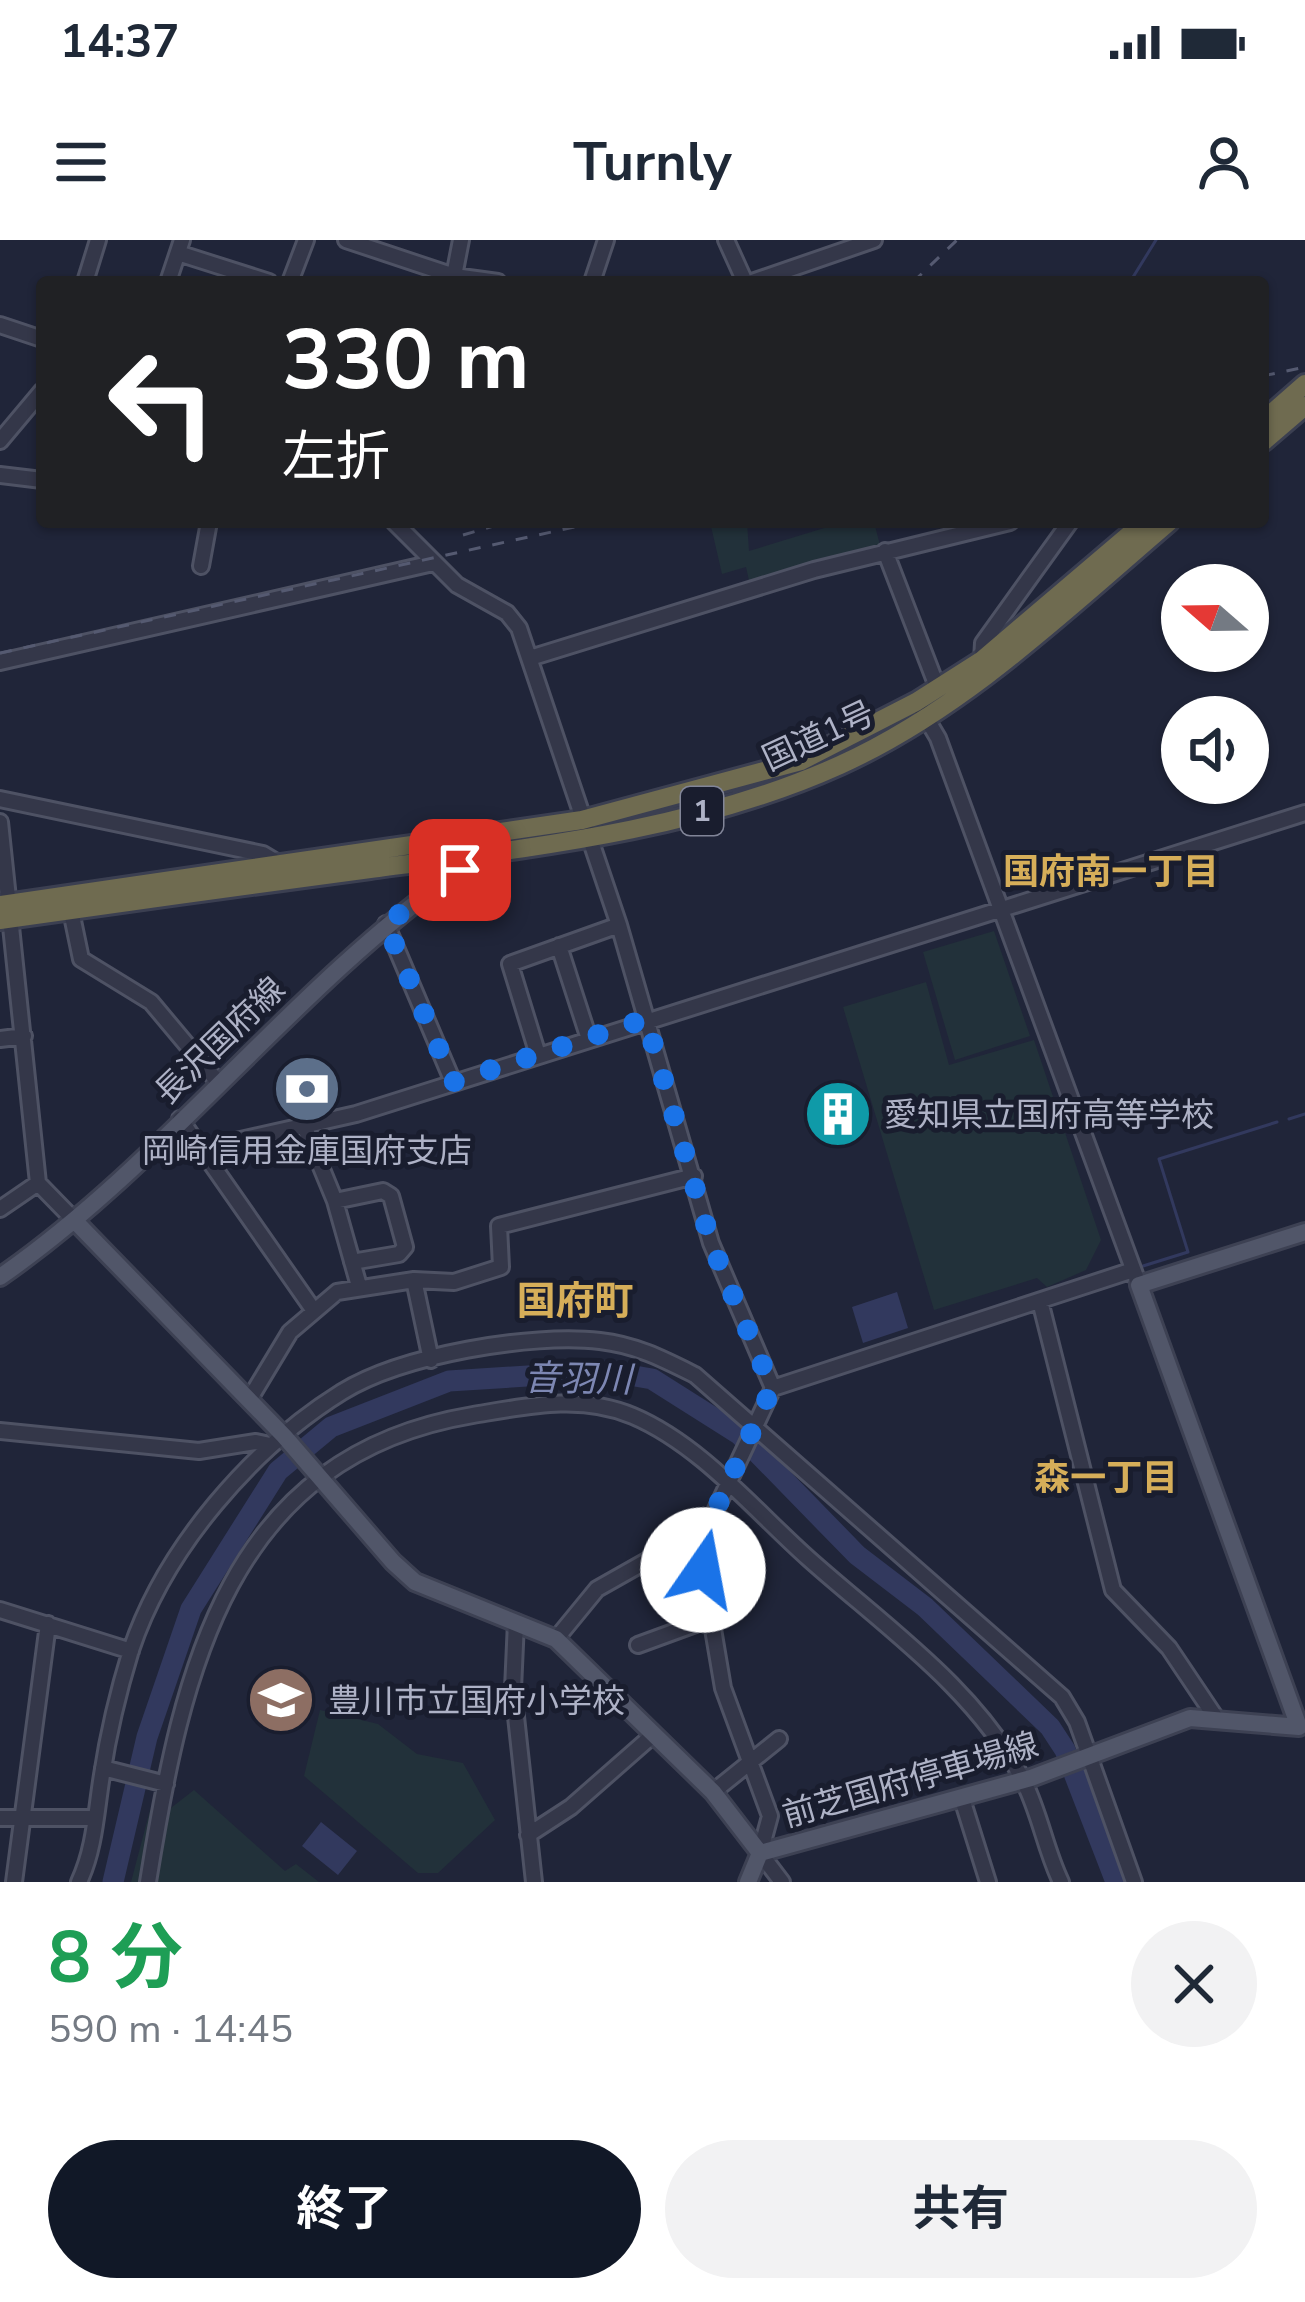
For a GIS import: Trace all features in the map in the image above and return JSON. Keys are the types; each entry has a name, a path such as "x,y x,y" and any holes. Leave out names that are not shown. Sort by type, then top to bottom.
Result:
{"highway":[{"path":"1269,416 1305,384"},
{"path":"1269,437 1305,406"},
{"name":"国道1号","path":"920,709 938,689 982,660 1137,528"},
{"name":"国道1号","path":"5,912 71,911 585,829 801,760 920,709 1030,640 1162,528"},
{"name":"国道1号","path":"5,912 283,866 463,849"}],"main road":[{"name":"長沢国府線","path":"0,1276 74,1220 386,924 460,870 463,849"},
{"name":"前芝国府停車場線","path":"74,1220 249,1400 277,1441 316,1472 365,1534 415,1582 556,1639 713,1792 760,1853 1027,1779 1190,1718 1303,1732 1136,1278"},
{"path":"1136,1278 1305,1232"},
{"path":"748,1882 760,1853"}],"street":[{"path":"88,276 98,240"},
{"path":"292,276 306,240"},
{"path":"346,240 454,276 461,240"},
{"path":"594,276 606,240"},
{"path":"726,240 745,276"},
{"path":"766,276 874,240"},
{"path":"170,276 180,246 254,276"},
{"path":"0,325 36,338"},
{"path":"0,441 36,398"},
{"path":"0,475 36,479"},
{"path":"201,566 208,528"},
{"path":"400,528 457,585 507,613 530,658 619,925 711,1243 772,1388 756,1432 704,1535 709,1618 723,1688 770,1816 760,1853 782,1882"},
{"path":"530,658 885,550 983,528"},
{"path":"982,660 983,643 1066,528"},
{"path":"885,550 938,689"},
{"path":"0,662 433,563"},
{"path":"772,1388 1040,1301 1136,1278 938,738 920,709"},
{"path":"0,799 263,854 283,866"},
{"path":"205,1148 305,1128 1305,813"},
{"path":"0,822 5,912 24,1036 38,1183 74,1220"},
{"path":"71,911 80,959 151,1002 218,1082"},
{"path":"386,924 453,1082"},
{"path":"538,1054 510,964 619,925"},
{"path":"559,946 589,1039"},
{"path":"0,1039 24,1036"},
{"path":"180,1119 205,1148 312,1307"},
{"path":"305,1128 335,1201 359,1286"},
{"path":"249,1400 290,1332 312,1307 359,1286 414,1280 454,1282 501,1267 499,1226 694,1176"},
{"path":"0,1209 38,1183"},
{"path":"335,1201 383,1190 391,1196 405,1247 399,1253 352,1262"},
{"path":"414,1280 431,1360"},
{"path":"1040,1301 1113,1590 1168,1648 1216,1718"},
{"path":"79,1882 131,1651 169,1568 277,1441 346,1390 431,1360 598,1340 645,1350 694,1375 1062,1697 1134,1882"},
{"path":"148,1882 162,1782 212,1621 281,1514 316,1472 413,1425 571,1402 603,1405 639,1418 678,1443 980,1714 1027,1779 1061,1882"},
{"path":"0,1431 199,1451 277,1441"},
{"path":"556,1639 597,1589 689,1538 704,1535"},
{"path":"0,1610 131,1651"},
{"path":"638,1645 709,1618"},
{"path":"516,1622 513,1689 533,1882"},
{"path":"14,1882 48,1624"},
{"path":"528,1835 571,1807 653,1735"},
{"path":"713,1792 779,1739"},
{"path":"107,1769 162,1782"},
{"path":"962,1799 988,1882"},
{"path":"0,1817 96,1818"}],"shaded area":[{"path":"711,528 747,528 749,551 824,528 876,528 880,545 750,585 746,567 722,574"},
{"path":"994,931 1030,1036 955,1060 923,952"},
{"path":"926,982 949,1065 1034,1040 1101,1240 1086,1270 1047,1287 1037,1278 934,1310 843,1007"},
{"path":"320,1710 378,1724 417,1754 463,1763 495,1820 438,1873 418,1873 304,1776"},
{"path":"194,1790 285,1871 296,1864 319,1882 131,1882 150,1810 167,1811"}],"water":[{"path":"897,1292 908,1328 863,1343 852,1307"},
{"path":"321,1822 357,1851 338,1875 302,1846"}],"waterway":[{"path":"1134,276 1156,240"},
{"path":"1289,1119 1305,1114"},
{"path":"1143,1266 1188,1252 1159,1159 1277,1122"},
{"name":"音羽川","path":"113,1882 147,1737 191,1609 278,1471 331,1427 449,1381 606,1371 652,1379 739,1434 857,1555 925,1607 1050,1727 1065,1750 1116,1882"}],"railway":[{"path":"919,276 957,240"},
{"path":"1269,375 1305,367"},
{"path":"463,535 487,528"},
{"path":"0,653 570,528"}],"place":[{"name":"岡崎信用金庫国府支店","path":"307,1089"},
{"name":"愛知県立国府高等学校","path":"838,1114"},
{"name":"豊川市立国府小学校","path":"281,1700"}],"district":[{"name":"国府南一丁目","path":"1111,871"},
{"name":"国府町","path":"575,1300"},
{"name":"森一丁目","path":"1106,1477"}],"route":[{"path":"460,870 386,924 423,1022 432,1030 453,1082 646,1019 711,1243 772,1388 758,1428 704,1535 703,1570"}]}
